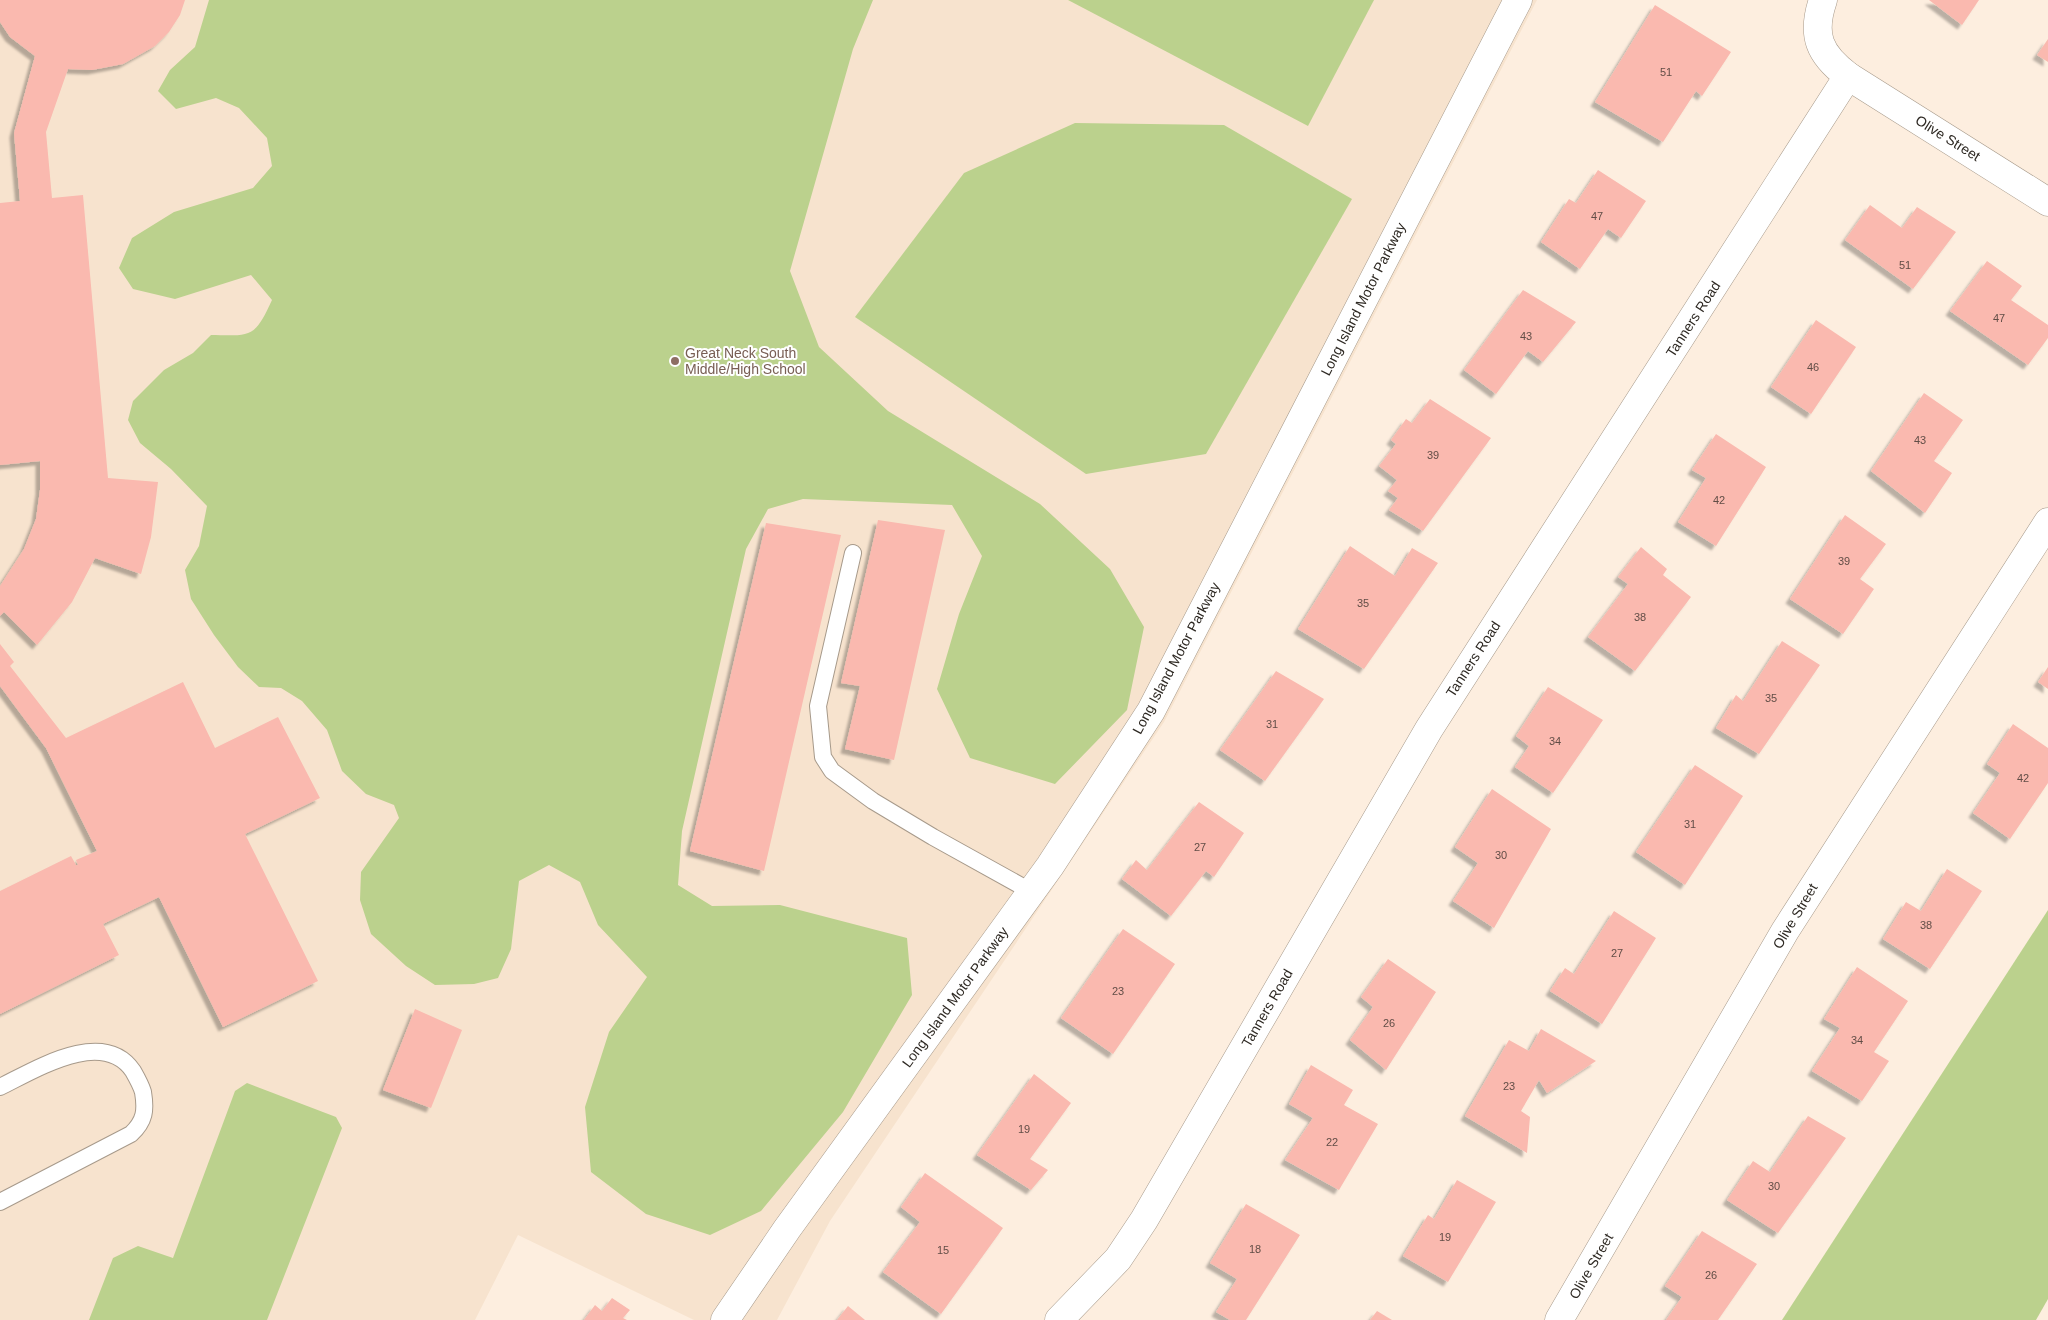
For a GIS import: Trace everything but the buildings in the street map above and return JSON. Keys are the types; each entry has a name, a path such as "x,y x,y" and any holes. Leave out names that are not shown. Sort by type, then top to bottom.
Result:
{"street":[{"name":"Long Island Motor Parkway","path":"725,1320 787,1229 1032,892 1151,711 1518,0"},
{"path":"1823,0 1817,38 1829,60 1848,76"},
{"name":"Olive Street","path":"1848,76 2048,202"},
{"name":"Tanners Road","path":"1059,1320 1118,1259 1144,1220 1428,729 1848,76"},
{"name":"Olive Street","path":"1559,1320 1809,893 2048,522"}],"lane":[{"path":"853,553 818,706 823,757 832,771 873,801 1032,892"},
{"path":"0,1087 69,1056 86,1052 103,1052 116,1056 131,1069 142,1088 145,1113 141,1125 132,1134 0,1202"}],"shaded area":[{"name":"Great Neck South Middle/High School","path":"0,0 1537,0 1164,722 830,1221 777,1320 694,1320 518,1235 475,1320 0,1320"}],"green space":[{"path":"209,0 873,0 853,49 790,271 819,347 888,411 1040,504 1110,569 1144,627 1127,710 1055,784 970,758 937,689 959,614 982,556 952,505 803,499 768,509 746,549 682,831 678,885 712,906 780,905 907,938 912,995 843,1112 761,1211 710,1235 646,1214 591,1172 585,1107 609,1032 647,977 598,925 580,882 549,865 519,881 511,949 498,978 474,984 435,985 406,966 371,934 360,900 361,872 399,818 394,805 366,794 342,771 327,730 302,701 281,688 259,687 238,667 214,635 191,599 185,570 199,546 207,506 171,469 140,443 128,420 133,401 164,370 193,353 211,335 244,334 256,328 272,300 251,275 175,299 133,289 119,268 132,238 174,212 253,188 272,166 267,138 239,108 216,98 176,109 158,91 170,70 195,47"},
{"path":"1068,0 1374,0 1308,126"},
{"path":"1075,123 1224,125 1352,199 1206,454 1086,474 855,317 964,173"},
{"path":"2048,910 2048,1299 2036,1320 1782,1320"},
{"path":"247,1083 336,1117 342,1128 267,1320 89,1320 113,1258 138,1246 173,1258 235,1091"}],"place":[{"name":"Great Neck South Middle/High School","path":"675,361"}]}
